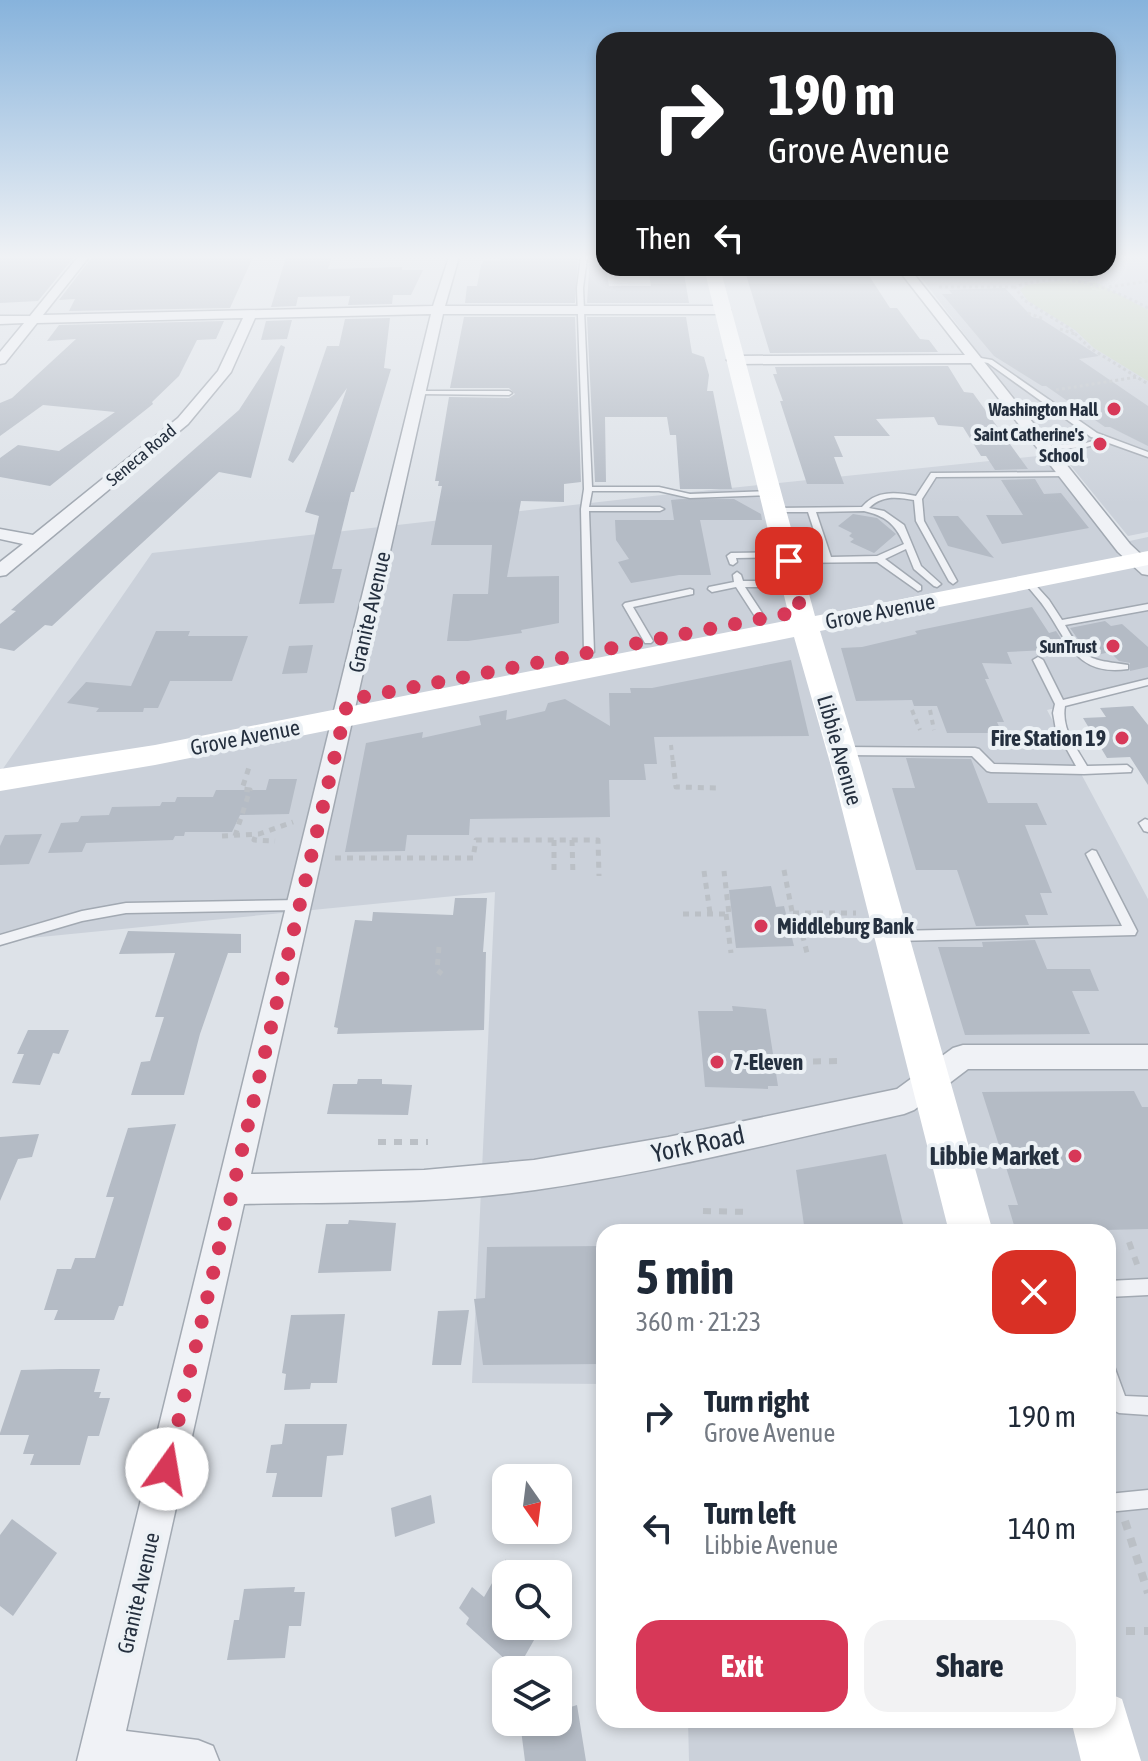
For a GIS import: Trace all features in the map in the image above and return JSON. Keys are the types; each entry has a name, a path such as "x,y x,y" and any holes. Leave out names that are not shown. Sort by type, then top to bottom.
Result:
{"street":[{"path":"0,360 17,339"},
{"name":"Seneca Road","path":"0,571 183,421 224,372 239,339"},
{"name":"Granite Avenue","path":"99,1755 431,339"},
{"name":"Libbie Avenue","path":"730,339 969,1224"},
{"path":"959,339 1066,474 1141,556"},
{"path":"734,360 975,359"},
{"path":"0,534 36,541"},
{"name":"Grove Avenue","path":"0,762 346,709 803,618 1027,581 1141,556"},
{"name":"Grove Avenue","path":"0,780 72,770 589,652 761,619 803,618 936,584 1141,556"},
{"name":"York Road","path":"233,1189 424,1185 534,1175 668,1151 904,1101 963,1057 1148,1057"},
{"path":"1103,1728 1111,1761"},
{"path":"99,1755 198,1761"}],"lane":[{"path":"582,339 588,489 585,509 589,652"},
{"path":"975,359 990,361 1104,440 1148,455"},
{"path":"419,393 509,393"},
{"path":"1045,448 1086,445 1104,440"},
{"path":"936,584 920,521 918,499 934,475 1066,474"},
{"path":"588,489 659,489 690,496 772,502 811,510 864,509 893,519 901,527 917,567 936,584"},
{"path":"864,509 868,502 884,496 903,495 918,499"},
{"path":"585,509 660,509"},
{"path":"811,510 828,560"},
{"path":"712,589 790,567 828,560 879,559 908,545"},
{"path":"733,562 731,556 790,567"},
{"path":"879,559 936,584"},
{"path":"738,580 761,619"},
{"path":"1027,581 1059,623 1071,645 1087,661 1105,667 1125,667"},
{"path":"648,641 628,605 690,592"},
{"path":"1059,623 1148,607"},
{"path":"1038,660 1060,704 1058,725 1084,770"},
{"path":"1060,704 1148,682"},
{"path":"842,751 975,752 991,768 1127,769"},
{"path":"892,936 1131,931 1092,854"},
{"path":"0,940 82,916 126,908 300,905"},
{"path":"1116,1289 1148,1287"},
{"path":"1116,1396 1119,1404 1148,1406"},
{"path":"1116,1502 1148,1499"}],"path":[{"path":"1081,339 1090,348 1148,384"},
{"path":"1036,393 1138,377"},
{"path":"912,710 920,730"},
{"path":"930,710 934,730"},
{"path":"671,745 676,787 720,788"},
{"path":"235,836 250,790 242,789 250,764"},
{"path":"222,836 255,837 266,830 279,830 297,819"},
{"path":"255,837 254,840 275,841"},
{"path":"335,858 473,858 476,840 598,840 599,876"},
{"path":"554,840 554,876"},
{"path":"572,840 573,876"},
{"path":"784,870 797,937 803,937 807,953"},
{"path":"704,871 710,914"},
{"path":"683,914 729,914 724,871"},
{"path":"793,913 857,913"},
{"path":"726,914 731,953"},
{"path":"439,947 437,970 442,974"},
{"path":"781,1062 839,1061"},
{"path":"378,1142 428,1142"},
{"path":"703,1211 751,1212"},
{"path":"1129,1242 1138,1267"},
{"path":"1128,1530 1148,1593"},
{"path":"1126,1631 1148,1631"}],"shaded area":[{"path":"968,339 1148,339 1148,532 1128,536"},
{"path":"1048,455 1125,542 1148,537 1148,686 1047,710 1148,899 1148,1761 689,1761 688,1728 1116,1728 1116,1224 596,1224 596,1384 472,1383 495,892 0,941 0,773 152,553"}],"green space":[{"path":"1085,339 1148,339 1148,381"}],"building":[{"path":"76,339 213,339 197,340 179,376 153,404 50,486 0,477 0,458 18,445 59,451 115,412 43,405 0,436 0,403 12,398"},
{"path":"341,339 387,339 384,368 391,369 354,492 351,492 332,569 342,569 334,603 299,604 319,516 305,512 347,388 293,463 288,460 327,346 339,346"},
{"path":"460,339 576,339 581,482 564,484 564,502 521,501 507,577 559,576 559,623 521,630 522,633 447,641 453,594 488,594 492,545 431,545 442,486 435,481 449,397 509,398 515,394 509,388 450,388"},
{"path":"588,339 690,339 692,353 704,357 709,375 707,391 713,391 732,489 680,489 676,435 670,435 667,417 605,417 606,482 595,482"},
{"path":"766,339 922,339 929,340 938,352 770,353"},
{"path":"980,339 1073,339 1099,356 1079,359 1148,406 1148,446 1105,427 1046,386 994,356"},
{"path":"281,345 285,347 251,478 219,472 52,626 45,625 14,651 0,648 0,624 16,611 11,610 239,410"},
{"path":"948,366 964,392 973,393 1028,469 995,470 986,456 981,456 963,427 938,425 934,417 876,419 890,436 834,436 843,457 834,457 844,484 807,484 780,401 783,401 773,374 777,374 775,367"},
{"path":"1035,479 1044,494 1061,493 1089,528 1002,544 986,515 1023,515 1001,480"},
{"path":"734,499 761,514 762,520 700,520 711,575 679,575 631,583 618,562 629,559 616,540 615,520 674,520 671,500"},
{"path":"853,514 877,518 896,534 874,553 850,542 854,539 849,536 852,533 838,526"},
{"path":"933,516 958,516 994,558 948,546"},
{"path":"1032,607 1049,633 1056,631 1068,649 1007,652 1012,664 982,663 989,679 985,679 1004,722 997,722 1002,733 947,733 937,706 914,706 912,700 856,701 841,648 862,647 917,634 915,631"},
{"name":"SunTrust","path":"1105,621 1111,626 1122,624 1148,647 1148,667 1130,671 1130,663 1119,661 1110,652 1097,655 1090,648 1085,649 1070,628"},
{"path":"156,631 190,631 188,636 248,636 232,681 170,681 158,708 144,708 143,712 96,712 99,708 67,703 86,682 131,686"},
{"path":"313,645 307,673 282,674 289,646"},
{"path":"791,660 809,736 654,737 657,764 644,764 646,780 609,780 610,817 470,819 469,835 407,835 405,851 345,852 366,743 423,732 422,738 481,725 479,716 507,710 506,720 545,711 548,703 565,699 610,726 609,693 631,693 630,688 652,688"},
{"name":"Fire Station 19","path":"1133,706 1148,725 1148,785 1130,757 1107,758 1083,718 1106,717 1100,708"},
{"path":"906,758 971,759 988,803 1037,803 1047,825 1025,825 1052,893 1040,893 1048,915 1025,915 1029,925 976,926 957,870 916,870 892,788 915,788"},
{"path":"269,779 297,779 289,814 240,815 232,832 185,832 184,836 175,836 173,840 86,843 82,852 48,853 61,823 78,822 81,816 109,815 112,807 160,806 162,802 175,802 177,797 213,797 216,790 266,790"},
{"path":"42,834 29,864 0,865 0,846 5,835"},
{"name":"Middleburg Bank","path":"771,886 776,907 784,906 794,946 736,948 729,890"},
{"path":"455,898 487,898 483,952 486,952 484,1030 337,1034 338,1028 334,1027 355,920 372,921 373,912 453,915"},
{"path":"128,931 241,934 241,953 228,953 200,1034 184,1095 131,1095 141,1062 150,1061 164,1017 155,1017 175,953 119,954"},
{"path":"1035,940 1047,969 1090,969 1099,991 1072,991 1090,1034 965,1035 938,947 983,947 982,942"},
{"path":"732,1006 766,1009 778,1086 768,1086 768,1089 705,1087 698,1011 733,1011"},
{"path":"28,1030 69,1030 59,1054 53,1053 40,1085 12,1083 24,1054 17,1054"},
{"path":"358,1079 382,1079 382,1084 412,1085 408,1115 327,1114 333,1084 357,1084"},
{"name":"Libbie Market","path":"1134,1091 1142,1107 1148,1107 1148,1229 1116,1230 1116,1224 1014,1224 1008,1205 1018,1205 982,1092"},
{"path":"176,1124 123,1306 119,1306 114,1320 54,1320 58,1310 44,1310 57,1269 71,1269 75,1258 95,1258 114,1197 106,1197 128,1128"},
{"path":"39,1134 32,1157 18,1159 0,1201 0,1137"},
{"path":"886,1154 903,1224 804,1224 796,1170"},
{"path":"349,1220 396,1223 391,1271 318,1273 326,1224 348,1224"},
{"path":"596,1246 596,1364 483,1365 474,1299 485,1298 487,1247"},
{"path":"469,1310 461,1365 432,1365 438,1311"},
{"path":"345,1314 337,1383 311,1383 310,1389 284,1390 286,1374 282,1373 291,1315"},
{"path":"100,1369 94,1392 101,1392 99,1398 110,1398 99,1436 88,1436 80,1465 30,1465 34,1454 23,1454 29,1435 0,1435 21,1370"},
{"path":"285,1424 347,1424 343,1455 327,1456 322,1497 272,1497 277,1473 266,1473 271,1445 282,1444"},
{"path":"431,1495 435,1523 395,1537 391,1508"},
{"path":"12,1519 57,1553 13,1616 0,1606 0,1535"},
{"path":"492,1583 492,1640 534,1640 525,1656 501,1656 466,1624 469,1618 459,1608 472,1587 484,1597"},
{"path":"295,1587 294,1592 305,1592 301,1626 289,1626 285,1658 227,1660 234,1620 239,1620 244,1589"},
{"path":"577,1705 586,1761 525,1761 522,1736 572,1736 572,1707"}],"place":[{"name":"Washington Hall","path":"1114,409"},
{"name":"Saint Catherine's School","path":"1100,444"},
{"name":"SunTrust","path":"1113,646"},
{"name":"Fire Station 19","path":"1122,738"},
{"name":"Middleburg Bank","path":"761,926"},
{"name":"7-Eleven","path":"717,1062"},
{"name":"Libbie Market","path":"1075,1156"}],"route":[{"path":"167,1469 348,700 801,611 789,561"}]}
